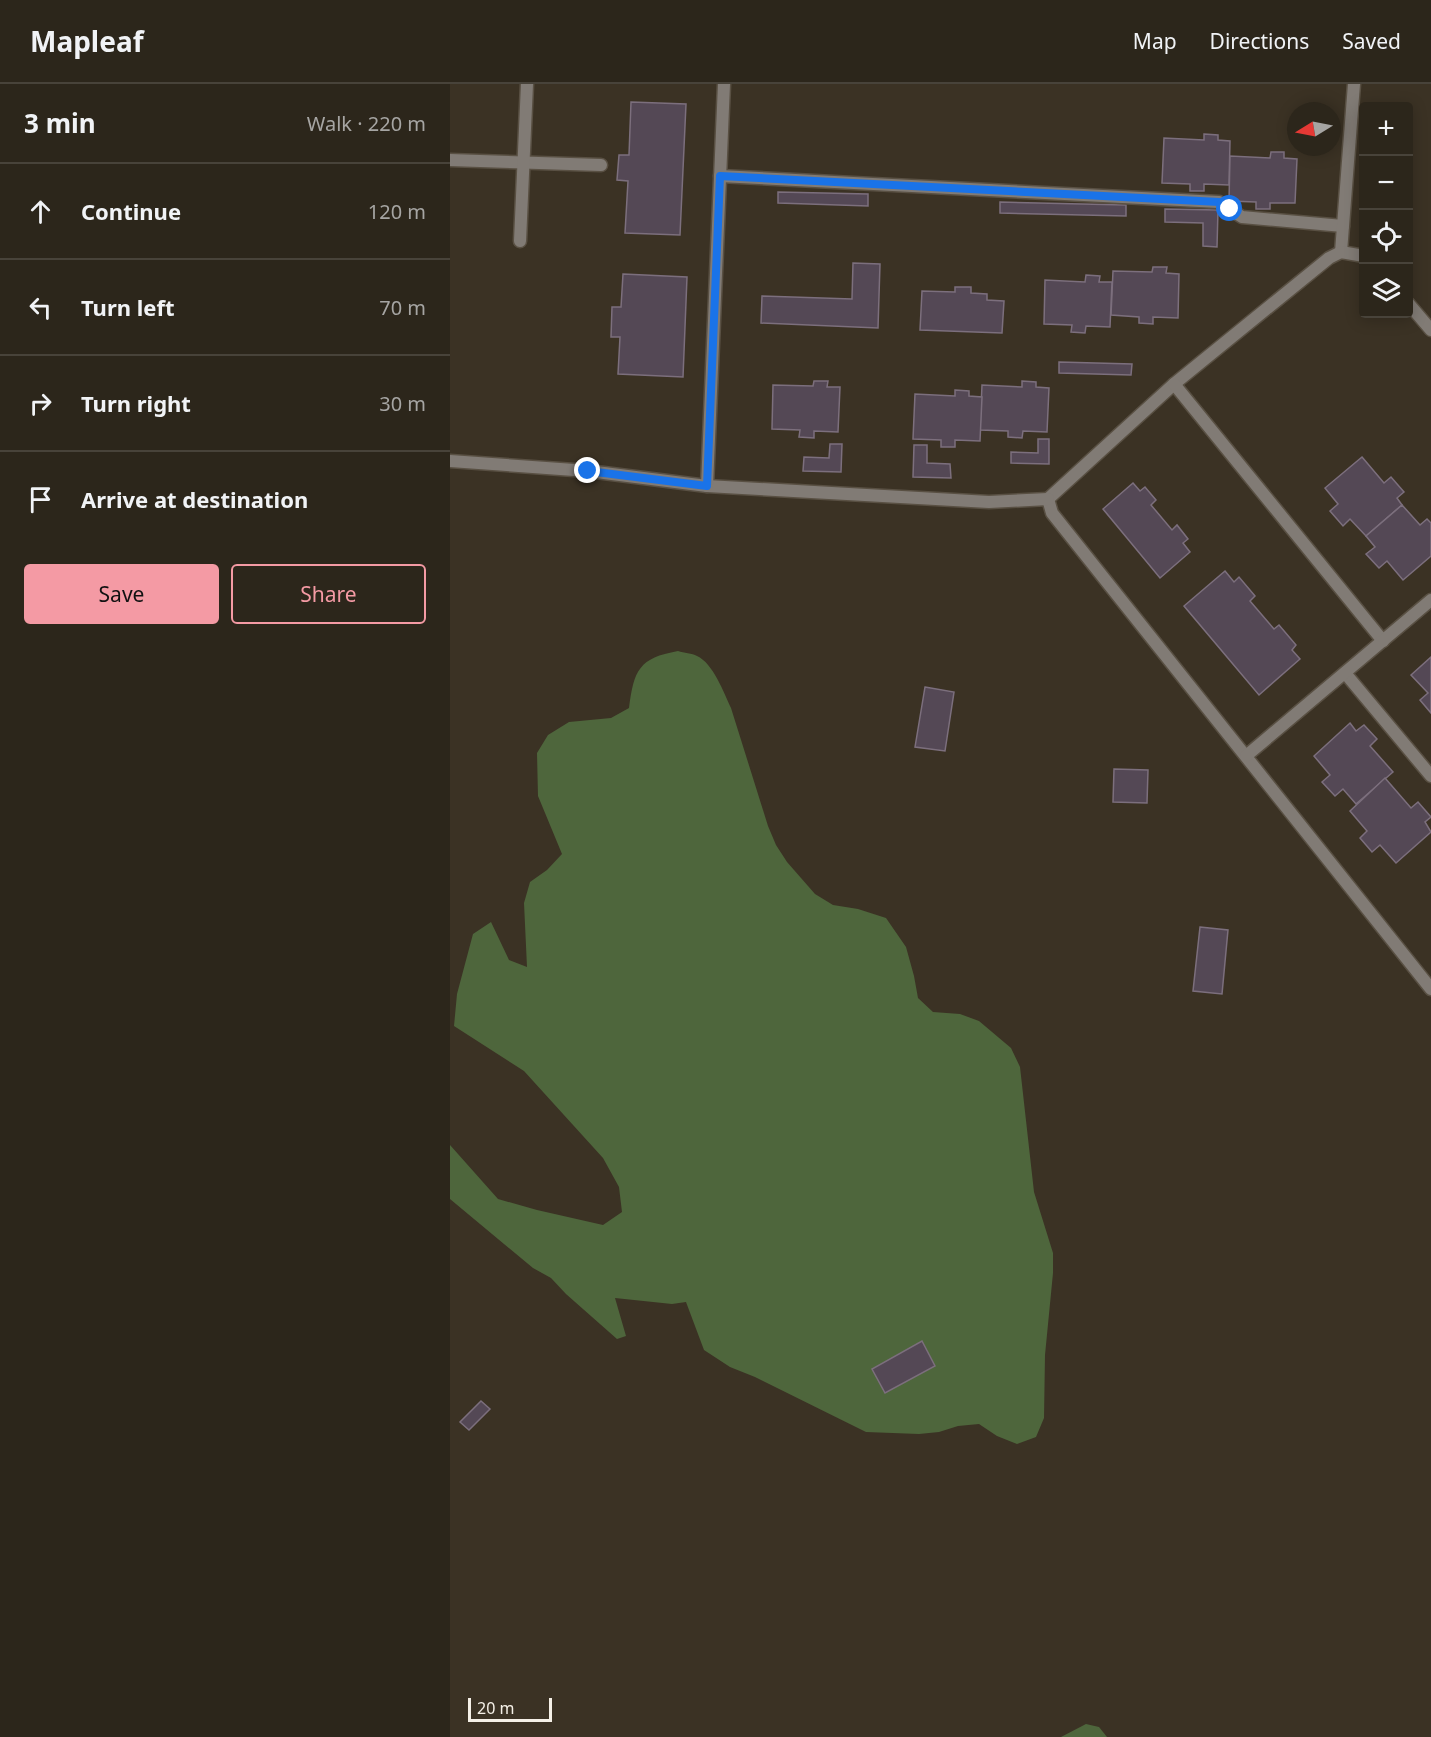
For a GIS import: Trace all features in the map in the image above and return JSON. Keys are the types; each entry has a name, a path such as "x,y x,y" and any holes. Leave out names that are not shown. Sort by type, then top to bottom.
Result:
{"street":[{"path":"520,241 527,84"},
{"path":"707,486 724,84"},
{"path":"1341,252 1354,84"},
{"path":"450,160 602,165"},
{"path":"720,176 1219,202 1242,217 1343,226"},
{"path":"450,461 588,471 707,486 989,502 1048,500 1174,384 1329,258 1341,252 1359,255"},
{"path":"1413,309 1431,330"},
{"path":"1174,384 1383,641"},
{"path":"1048,500 1052,513 1431,989"},
{"path":"1246,756 1431,600"},
{"path":"1345,673 1431,776"}],"green space":[{"path":"678,651 695,655 703,660 717,679 731,708 768,826 787,862 815,894 833,905 858,909 886,918 906,947 918,998 933,1012 960,1014 979,1021 1011,1048 1020,1067 1034,1192 1053,1253 1045,1355 1044,1418 1036,1437 1017,1444 997,1436 979,1424 919,1434 866,1432 730,1367 704,1350 686,1302 672,1304 615,1298 626,1336 617,1339 551,1278 533,1268 450,1199 450,1145 498,1199 603,1225 622,1212 619,1187 603,1158 524,1071 454,1026 457,994 473,934 491,922 509,960 527,967 524,903 530,882 547,870 562,854 538,796 537,753 548,735 569,722 611,718 629,708 633,684 641,668 655,658"},
{"path":"1086,1724 1099,1727 1107,1737 1061,1737"}],"building":[{"path":"631,102 686,104 680,235 625,233 628,181 617,180 619,155 629,155"},
{"path":"1204,134 1218,135 1218,140 1230,141 1229,185 1204,184 1204,191 1190,191 1190,184 1162,183 1164,138 1204,140"},
{"path":"1271,152 1284,152 1284,158 1297,159 1295,203 1270,203 1270,209 1256,209 1256,202 1229,201 1230,156 1270,158"},
{"path":"778,192 868,194 868,206 778,203"},
{"path":"1000,202 1126,205 1126,216 1000,213"},
{"path":"1165,209 1218,210 1217,247 1203,246 1203,223 1165,222"},
{"path":"853,263 880,264 878,328 761,323 762,296 852,299"},
{"path":"1153,267 1167,267 1166,273 1179,274 1178,318 1153,317 1153,324 1139,323 1139,317 1111,315 1113,271 1152,272"},
{"path":"623,274 687,277 683,377 618,374 620,337 611,337 612,307 621,307"},
{"path":"1086,275 1100,276 1099,282 1112,282 1110,327 1086,326 1085,333 1071,332 1072,325 1044,324 1045,280 1085,282"},
{"path":"955,287 971,287 971,293 987,294 987,300 1004,301 1002,333 920,330 922,291 955,292"},
{"path":"1059,362 1132,364 1131,375 1059,373"},
{"path":"814,381 828,381 827,387 840,387 838,432 814,431 814,438 799,437 800,430 772,429 773,385 813,386"},
{"path":"1022,381 1036,382 1036,387 1049,388 1047,432 1023,431 1022,438 1008,437 1008,431 980,430 982,385 1022,387"},
{"path":"955,390 969,391 969,396 982,397 980,441 955,440 955,447 941,447 941,440 913,439 915,394 955,396"},
{"path":"1038,439 1049,439 1049,464 1011,463 1011,452 1038,453"},
{"path":"830,444 842,444 841,472 803,471 804,457 829,458"},
{"path":"914,445 927,445 927,463 950,464 951,478 913,477"},
{"path":"1362,457 1384,483 1391,477 1404,492 1397,498 1402,505 1366,536 1350,519 1343,526 1330,511 1338,504 1325,488"},
{"path":"1133,483 1140,491 1145,487 1156,500 1151,505 1172,530 1177,525 1188,539 1183,543 1190,552 1160,578 1103,509"},
{"path":"1402,505 1420,525 1427,519 1431,523 1431,556 1403,580 1387,561 1379,568 1366,554 1375,547 1366,536"},
{"path":"1225,571 1234,582 1239,577 1255,596 1250,601 1274,629 1279,625 1296,645 1292,650 1300,659 1259,695 1184,606"},
{"path":"1431,657 1431,713 1420,700 1428,693 1411,675"},
{"path":"925,687 954,692 945,751 915,747"},
{"path":"1350,723 1356,731 1364,725 1377,739 1370,746 1393,772 1356,804 1343,789 1335,796 1322,782 1330,775 1314,756"},
{"path":"1114,769 1148,770 1147,803 1113,802"},
{"path":"1385,778 1411,808 1418,802 1431,817 1425,822 1431,832 1396,863 1380,845 1372,852 1360,838 1367,831 1350,811"},
{"path":"1200,927 1228,930 1222,994 1193,991"},
{"path":"922,1341 935,1366 885,1393 872,1369"},
{"path":"481,1401 490,1409 469,1430 460,1422"}],"route":[{"path":"588,471 707,486 720,176 1219,202 1230,209"}]}
